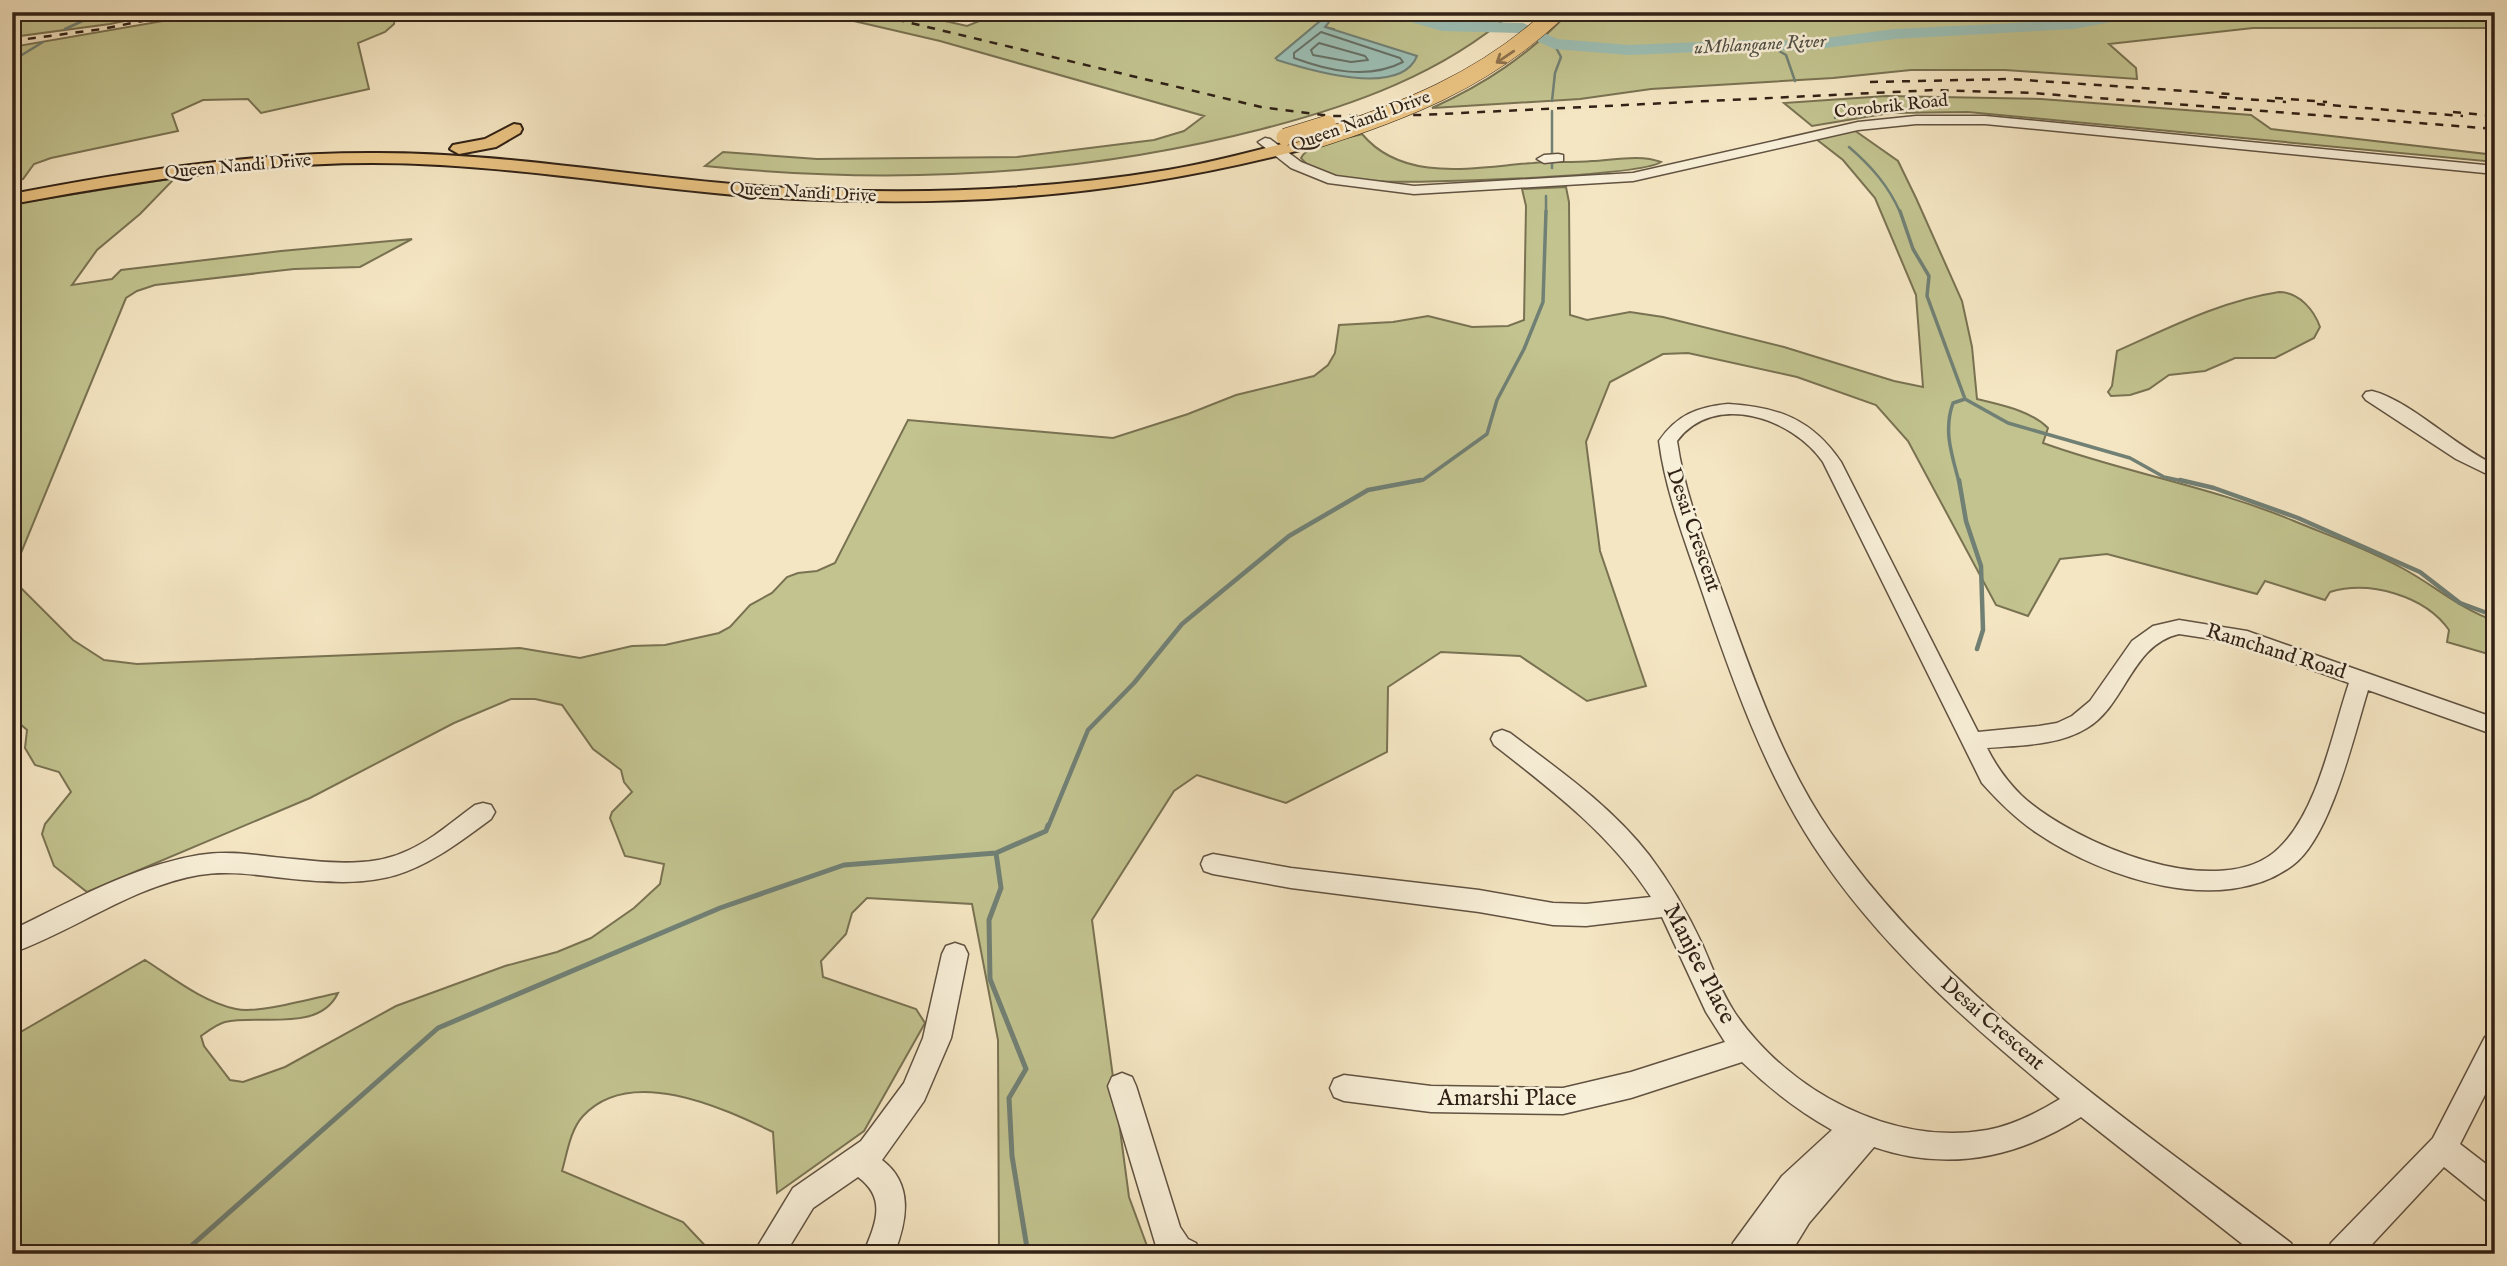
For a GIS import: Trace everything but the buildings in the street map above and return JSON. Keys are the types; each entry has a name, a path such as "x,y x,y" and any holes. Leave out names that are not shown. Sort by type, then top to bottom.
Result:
{"main road":[{"name":"Queen Nandi Drive","path":"12,199 119,180 209,168 376,158 520,165 770,192 874,197 958,196 1030,191 1145,178 1276,144 1428,86 1490,51 1536,12"},
{"name":"Queen Nandi Drive","path":"12,189 151,166 226,157 351,148 459,149 539,154 764,181 886,186 989,183 1084,174 1276,144 1310,142 1387,116 1458,85 1528,41 1557,12"},
{"path":"459,149 490,143 514,129"}],"street":[{"name":"Corobrik Road","path":"1276,144 1296,165 1333,180 1384,188 1427,189 1633,177 1858,126 1944,119 1985,120 2495,170"},
{"path":"2372,396 2394,407 2463,455 2495,472"},
{"name":"Desai Crescent","path":"2280,1254 2081,1101 1937,977 1857,886 1800,804 1763,730 1672,471 1668,441 1677,425 1685,419 1705,412 1739,410 1782,419 1816,440 1832,462 1970,741 2000,790 2040,824 2111,860 2158,875 2206,880 2235,878 2259,872 2285,858 2313,823 2361,679"},
{"name":"Ramchand Road","path":"1970,741 2039,735 2061,731 2080,723 2098,707 2139,646 2151,636 2172,627 2195,627 2240,636 2495,727"},
{"name":"Manjee Place","path":"1503,739 1602,817 1639,860 1671,906 1712,996 1727,1023 1746,1048 1783,1082 1825,1110 1864,1128 1920,1146 1950,1147 1985,1144 2052,1121 2081,1101"},
{"path":"12,942 139,884 200,864 222,862 337,873 403,864 437,846 483,811"},
{"path":"1213,864 1291,878 1479,901 1553,914 1586,915 1671,906"},
{"path":"768,1254 803,1198 859,1161 879,1142 914,1092 937,1038 955,954"},
{"path":"2342,1254 2443,1148 2495,1045"},
{"name":"Amarshi Place","path":"1345,1088 1431,1099 1563,1101 1632,1085 1746,1048"},
{"path":"1122,1086 1167,1235 1177,1250 1185,1254"},
{"path":"1744,1254 1792,1186 1864,1128"},
{"path":"1773,1254 1798,1212 1855,1145 1864,1128"},
{"path":"2443,1148 2495,1190"},
{"path":"859,1161 884,1181 889,1190 888,1226 878,1254"}],"green space":[{"path":"12,12 168,12 110,24 12,37"},
{"path":"215,12 395,12 394,24 385,32 358,43 369,89 261,113 248,99 203,100 172,114 178,131 51,158 34,164 23,179 12,181 12,47"},
{"path":"815,12 905,12 967,26 1002,12 1331,12 1276,58 1357,77 1334,29 1325,27 1337,12 1513,12 1456,53 1395,85 1296,120 1193,145 1055,166 985,172 845,175 705,166 723,152 817,159 1017,157 1154,140 1184,131 1204,116 940,41"},
{"path":"1569,12 2495,12 2495,28 2253,28 2109,44 2136,68 2137,79 2005,70 1911,70 1833,78 1651,89 1580,99 1432,108 1505,67 1538,42"},
{"path":"1886,96 2041,99 2251,115 2271,129 2495,155 2495,162 1968,112 1890,113 1812,126 1784,103"},
{"path":"1854,130 1898,161 1916,198 1962,301 1972,347 1977,399 2014,409 2041,422 2048,428 2043,443 2263,509 2389,561 2470,610 2495,621 2495,656 2447,642 2449,630 2439,618 2426,608 2395,594 2362,588 2346,589 2330,592 2325,600 2265,581 2257,594 2107,554 2060,559 2028,616 1996,605 1908,441 1876,405 1797,377 1688,353 1663,354 1610,382 1586,442 1600,551 1646,686 1587,701 1520,656 1441,652 1388,687 1387,752 1286,803 1197,775 1174,791 1092,920 1129,1197 1150,1254 999,1254 998,1040 972,904 867,898 852,913 846,934 821,961 823,977 916,1009 925,1023 864,1131 777,1193 773,1132 702,1103 676,1095 625,1093 603,1101 583,1116 575,1128 562,1171 683,1222 713,1254 12,1254 12,1037 145,960 200,995 236,1009 272,1007 338,993 329,1005 303,1018 225,1022 201,1036 204,1046 230,1080 243,1082 285,1067 396,1006 591,938 634,908 660,884 664,864 625,856 610,818 612,812 632,792 624,782 621,770 593,749 562,705 535,699 511,699 454,723 310,798 87,892 54,866 42,834 45,824 71,792 59,772 35,765 25,748 27,730 19,723 12,722 12,204 175,178 140,214 97,250 72,285 112,279 121,270 412,239 360,267 294,269 155,285 126,298 16,565 21,588 73,640 104,660 137,664 520,648 580,658 632,646 665,645 719,633 730,627 750,605 772,593 787,577 817,571 835,563 908,420 1113,438 1236,395 1314,376 1328,365 1335,353 1339,325 1393,322 1428,316 1472,327 1508,326 1524,320 1526,206 1522,189 1566,187 1569,202 1570,315 1587,320 1630,312 1663,317 1784,347 1894,381 1923,387 1916,295 1875,198 1843,160 1816,139"},
{"path":"1362,134 1379,150 1398,160 1442,169 1627,158 1645,158 1661,162 1611,172 1393,182 1333,175 1307,164 1301,158 1319,145"},
{"path":"2279,292 2293,295 2310,308 2320,327 2314,338 2275,358 2235,358 2205,371 2169,375 2149,389 2130,395 2111,396 2108,392 2112,386 2117,351 2216,308"}],"water":[{"path":"1331,12 1337,12 1325,27 1417,56 1407,69 1392,76 1374,78 1331,74 1277,60 1276,58"}],"waterway":[{"path":"65,29 102,12"},
{"name":"uMhlangane River","path":"1405,12 1417,19 1442,26 1523,28 1554,44 1629,50 1750,45 1802,46 1895,34 2074,25 2106,19 2117,12"},
{"path":"12,61 43,42"},
{"path":"1552,101 1555,73 1561,57 1554,44"},
{"path":"1754,45 1772,47 1786,55 1795,81"},
{"path":"1835,118 1836,106"},
{"path":"1552,111 1552,168"},
{"path":"1849,147 1878,176 1900,212"},
{"path":"1546,196 1546,211"},
{"path":"1411,482 1423,480 1487,434 1497,400 1524,349 1543,302 1546,211"},
{"path":"1900,211 1913,249 1929,276 1927,296 1965,399"},
{"path":"1959,482 1950,443 1949,423 1953,403 1965,399"},
{"path":"1965,399 2008,423 2130,458 2164,477 2187,482"},
{"path":"1048,827 1088,730 1134,683 1182,624 1289,536 1368,490 1421,480"},
{"path":"1959,480 1966,521 1981,566 1983,630 1977,649"},
{"path":"2180,480 2214,488 2298,518 2420,572 2460,603 2495,616"},
{"path":"996,853 1046,831 1048,825"},
{"path":"182,1254 438,1028 720,908 844,865 996,853"},
{"path":"996,853 1001,888 989,920 990,979 1026,1069 1009,1098 1012,1156 1028,1254"}],"railway":[{"path":"12,41 102,29 188,12"},
{"path":"865,12 1261,107 1331,116 1420,115 1935,90 2033,93 2495,129"},
{"path":"1870,82 2010,79 2230,94"},
{"path":"2219,97 2286,102"},
{"path":"2275,98 2327,102"},
{"path":"2317,104 2463,116"},
{"path":"2453,112 2495,116"}]}
